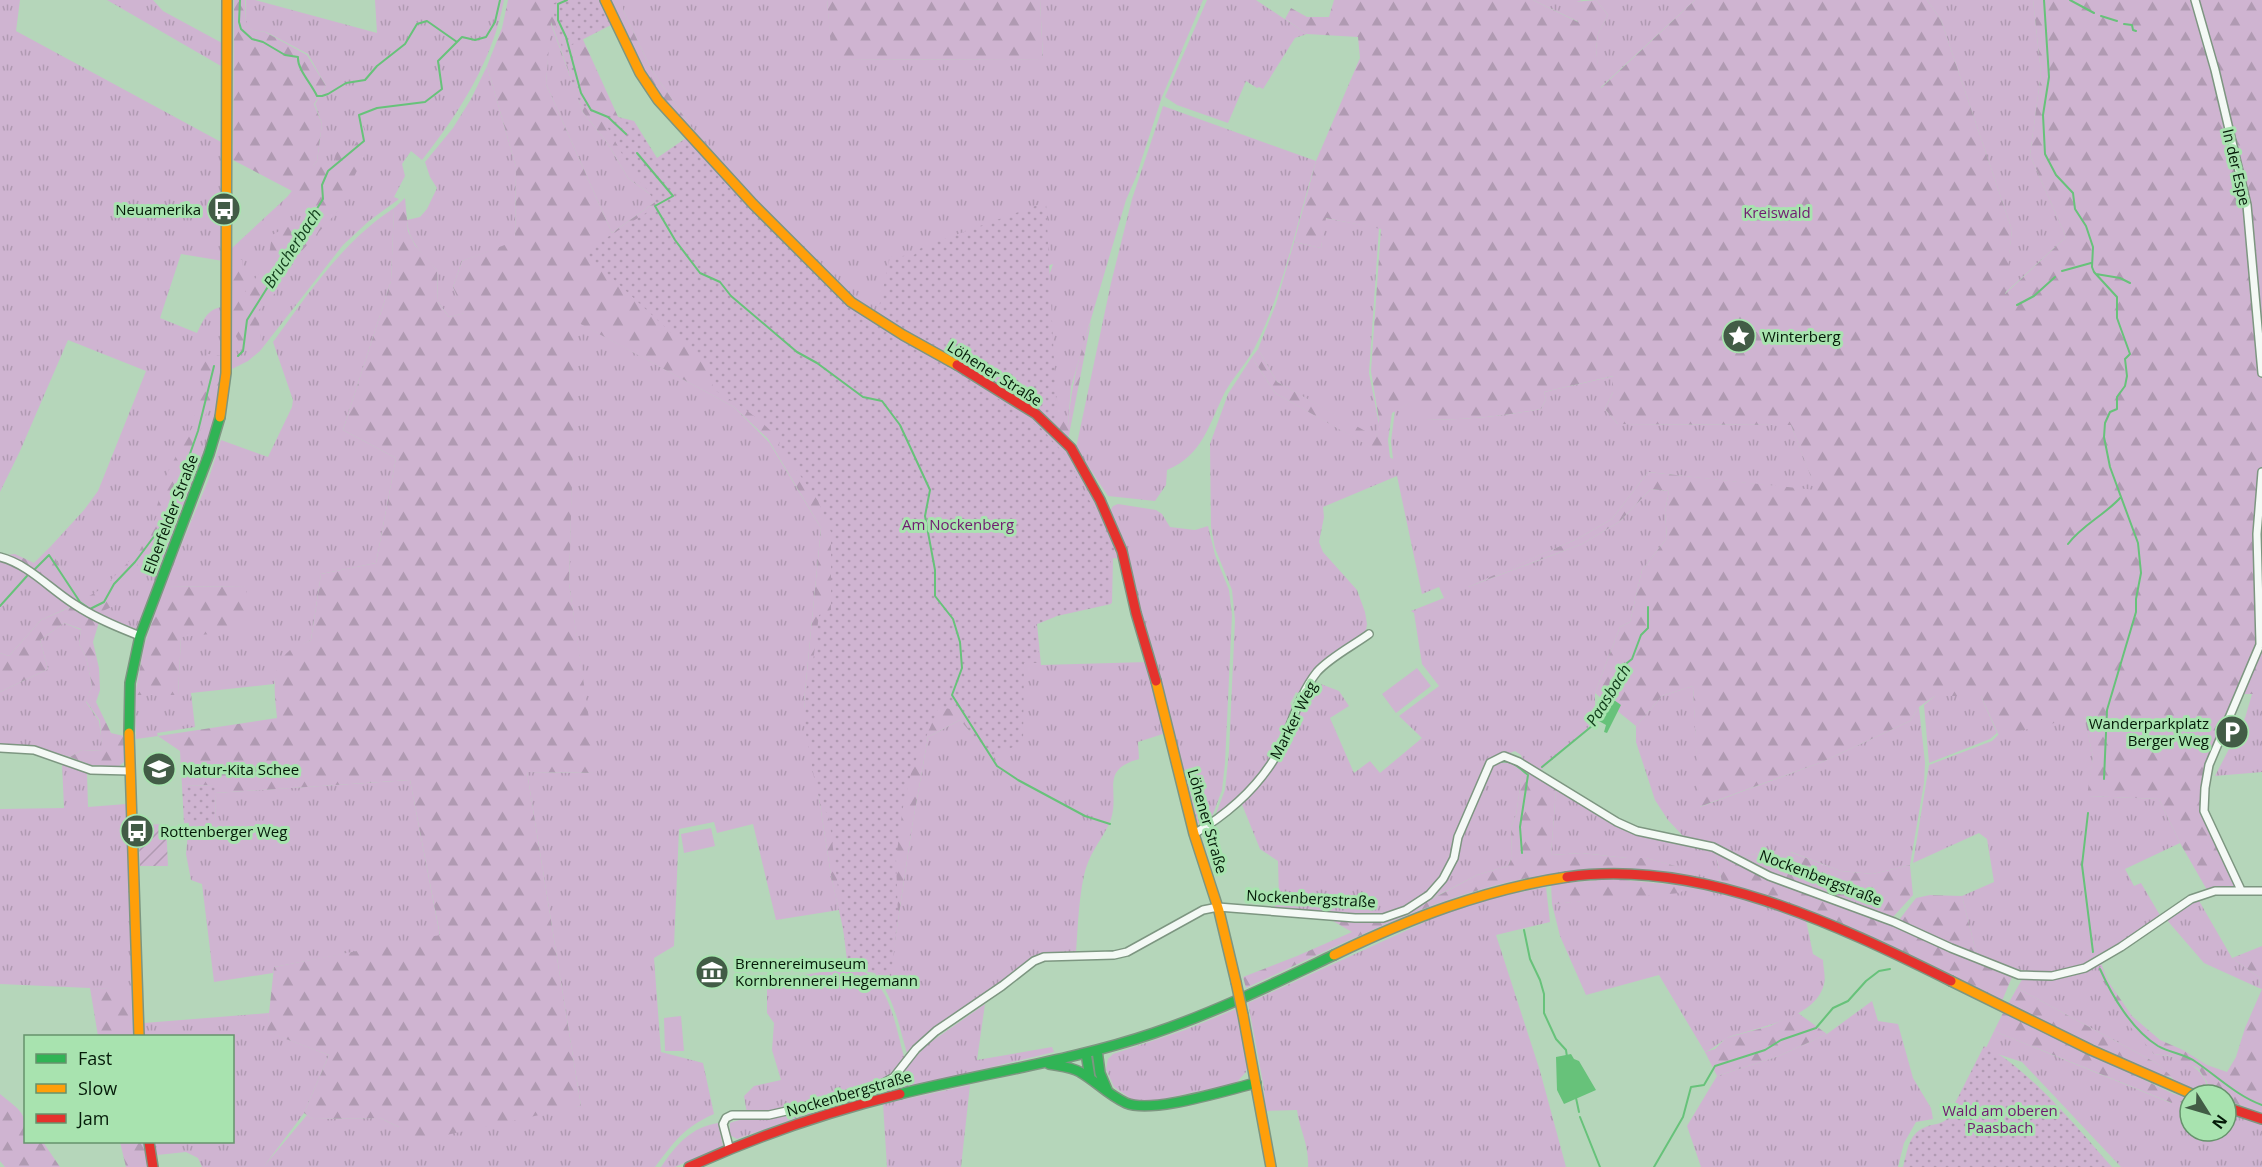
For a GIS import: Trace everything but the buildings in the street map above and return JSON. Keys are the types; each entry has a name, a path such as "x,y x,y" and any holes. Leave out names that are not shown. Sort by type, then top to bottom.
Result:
{"main road":[{"name":"Elberfelder Straße","path":"139,1035 129,694 134,660 141,636 219,426 224,400 227,0"},
{"name":"Löhener Straße","path":"605,0 640,73 658,100 753,204 851,302 1036,414 1071,448 1100,500 1122,550 1136,613 1194,834 1218,907 1243,1015 1271,1167"},
{"name":"Nockenbergstraße","path":"689,1167 729,1147 817,1116 879,1099 1086,1053 1182,1023 1423,914 1503,889 1555,879 1615,873 1679,880 1736,891 1808,915 1891,951 2102,1056 2178,1088"},
{"path":"1097,1050 1100,1073 1107,1092"},
{"path":"1086,1053 1090,1078"},
{"path":"1042,1062 1071,1067 1128,1104 1143,1107 1256,1083"},
{"path":"2238,1111 2259,1118"},
{"path":"149,1143 153,1167"}],"street":[{"name":"In der Espe","path":"2195,0 2215,70 2247,205 2262,373"},
{"path":"2262,472 2256,534 2261,643 2210,765 2205,788 2204,812 2241,890 2262,891"},
{"path":"0,557 13,561 101,621 141,636"},
{"name":"Marker Weg","path":"1194,834 1225,814 1262,776 1279,751 1304,694 1317,673 1369,634"},
{"path":"0,748 34,750 91,770 130,771"},
{"name":"Nockenbergstraße","path":"729,1147 723,1124 726,1118 732,1115 769,1115 880,1085 894,1077 916,1049 931,1035 1034,961 1052,955 1114,955 1127,952 1203,910 1218,907 1355,918 1383,918 1406,910 1429,895 1443,879 1454,858 1458,837 1490,763 1504,756 1514,759 1617,822 1637,831 1713,847 1769,876 1894,922 2019,975 2061,974 2085,968 2096,963 2191,899 2215,891 2241,890"}],"green space":[{"path":"0,0 20,0 16,31 221,142 223,261 181,254 160,318 197,333 209,313 222,307 220,399 215,428 137,631 75,605 77,596 57,562 51,546 98,491 146,371 68,340 0,492"},
{"path":"107,0 153,0 163,11 222,43 221,66"},
{"path":"234,0 245,0 246,24 252,30 265,32 307,55 326,86 314,104 322,124 317,161 313,166 336,166 335,152 353,147 361,136 356,119 362,122 369,146 337,212 299,254 276,292 258,311 261,342 240,344 232,329 232,257 242,260 245,292 268,262 272,235 287,227 298,228 312,210 289,195 292,191 233,160"},
{"path":"246,0 255,0 377,33 375,0 504,0 492,44 462,104 422,160 411,151 402,164 405,176 394,197 399,199 369,221 343,245 260,351 248,361 232,369 232,248 287,197 317,161 322,124 315,104 326,86 308,54 266,32 252,30 246,25"},
{"path":"508,0 565,0 619,119 656,165 892,333 935,357 924,383 968,693 997,763 960,720 928,737 889,981 850,960 831,875 804,702 821,528 768,439 734,407 577,322 569,583 597,773 527,772 581,1106 414,1142 399,1127 380,1118 313,1119 304,1113 329,1055 267,1032 274,967 440,935 410,780 215,793 214,785 182,786 180,751 158,736 277,718 276,673 283,657 290,650 311,640 321,574 376,563 396,458 343,430 391,281 394,208 405,198 408,231 415,245 437,270 438,302 449,317 464,313 453,287 462,261 515,241 516,167 487,66 502,28","holes":["551,22 583,112 608,144 628,178 658,200 612,233 546,84"]},
{"name":"Am Nockenberg","path":"562,0 600,0 611,25 570,46 582,93 594,108 634,121 657,158 689,136 815,270 903,341 974,382 1042,429 1067,457 1087,497 1107,526 1116,554 1110,557 1111,604 1057,616 1035,625 1040,663 1024,663 1023,743 992,759 985,754 956,710 939,707 912,769 903,807 896,859 898,917 891,976 848,968 829,816 822,806 816,788 804,723 806,690 813,662 819,615 831,610 831,532 818,501 779,445 780,440 749,412 714,390 707,366 584,252 657,206 647,189 633,174 603,119 583,106 576,96 552,4"},
{"path":"608,0 623,0 623,10 651,69 692,128 710,149 660,99"},
{"path":"623,0 827,0 833,60 1043,59 1040,0 1203,0 1162,97 1136,177 1126,200 1071,387 1068,425 1011,382 1053,264 890,323 852,300 755,202 692,128 651,69 623,10"},
{"path":"827,0 1040,0 1043,59 832,60"},
{"path":"1207,0 1256,0 1307,34 1295,38 1263,89 1246,81 1228,123 1177,105 1165,97"},
{"name":"Kreiswald","path":"1334,0 1533,0 1578,22 1573,2 1596,0 1608,15 1598,34 1596,49 1601,88 1695,0 1927,0 1941,20 2012,230 2005,294 2066,237 2030,155 2041,73 2033,0 2262,0 2262,694 2241,694 2208,766 2202,812 2238,887 2207,890 2180,843 2159,799 2087,796 2093,757 2084,716 1999,736 1981,696 1935,696 1919,707 1910,721 1822,762 1699,807 1693,686 1662,696 1636,726 1595,693 1620,627 1630,622 1642,570 1667,538 1665,512 1669,491 1651,489 1619,522 1582,544 1462,589 1577,539 1612,519 1648,472 1816,490 1791,425 1618,424 1605,409 1613,392 1613,376 1544,392 1546,399 1541,409 1497,416 1468,419 1424,419 1410,403 1392,413 1388,440 1390,458 1275,393 1252,357 1258,349 1277,382 1376,437 1379,420 1371,371 1381,229 1326,218 1321,248 1294,242 1316,161 1360,58 1358,37 1307,34 1285,19 1291,8 1307,17 1329,17"},
{"path":"1533,0 1582,0 1574,3 1579,22"},
{"path":"1596,0 1695,0 1600,88 1596,49 1598,34 1608,15"},
{"path":"1927,0 2033,0 2041,73 2030,155 2066,237 2004,294 2012,230 1941,20"},
{"path":"550,21 583,112 608,144 628,178 658,200 612,233 546,84"},
{"path":"487,66 516,167 515,242 462,261 453,287 465,313 449,317 438,302 437,270 413,241 407,220 420,217 427,209 437,188 425,162 453,128 471,99"},
{"path":"1163,106 1316,161 1282,279 1255,347 1225,392 1197,447 1179,464 1167,470 1166,485 1155,501 1108,496 1076,448 1111,283 1132,199"},
{"path":"1046,202 1056,399 1054,427 877,316 890,257 914,255 922,247"},
{"path":"394,208 391,281 343,430 396,458 376,563 321,574 311,640 286,656 279,667 274,684 191,693 195,727 136,739 135,695 178,694 181,637 246,587 164,586 208,481 221,440 268,457 292,407 293,400 273,342 313,287 343,252 358,236"},
{"path":"1325,218 1379,228 1369,373 1379,424 1376,438 1277,382 1258,349 1276,304 1294,242 1321,248"},
{"path":"576,321 734,407 769,442 821,528 804,702 831,875 839,910 776,920 753,824 717,833 714,822 679,829 674,946 654,958 661,1052 703,1063 714,1114 680,1136 655,1167 202,1167 198,1158 186,1152 157,1155 154,1143 234,1143 234,1035 144,1035 144,1023 269,1013 268,1032 329,1055 304,1113 265,1165 307,1115 313,1119 380,1118 399,1127 581,1106 527,772 596,773 569,583"},
{"path":"1091,322 1068,440 1011,382 1042,399 1068,425 1076,373"},
{"path":"208,354 222,356 220,392 211,398 196,445 207,446 168,546 158,540 110,598 115,598 116,605 94,615 80,607 84,599 103,588 140,550 159,512 156,509 167,474 195,423 193,406 203,388 204,380 200,369"},
{"path":"935,357 1029,413 1069,450 1105,517 1123,559 1113,558 1112,603 1083,609 1030,551 1041,665 1148,662 1166,733 1138,742 1139,759 1119,769 1115,775 1111,819 1089,860 1083,880 1076,953 1044,954 908,1056 892,1003 882,984 875,977 876,974 889,981 928,737 960,720 995,761 968,693 924,383"},
{"path":"1252,357 1275,393 1393,459 1391,441 1395,411 1411,402 1425,419 1497,416 1541,409 1546,399 1544,392 1614,376 1613,392 1605,409 1618,424 1791,425 1817,491 1648,472 1612,519 1577,539 1468,587 1582,544 1619,522 1651,489 1669,491 1665,512 1667,538 1642,570 1630,622 1620,627 1595,693 1595,718 1587,729 1541,770 1523,760 1521,755 1515,751 1492,759 1485,768 1466,810 1450,862 1434,885 1416,901 1395,911 1372,915 1323,915 1273,910 1279,899 1278,861 1260,849 1241,802 1276,760 1313,681 1339,691 1349,706 1330,718 1354,773 1370,761 1380,773 1422,738 1399,716 1439,686 1422,664 1414,613 1411,611 1444,598 1439,587 1422,594 1397,476 1323,507 1324,517 1319,542 1323,552 1357,590 1365,612 1366,630 1356,642 1317,670 1302,695 1296,692 1290,704 1296,708 1273,756 1241,796 1214,819 1225,790 1235,620 1232,590 1215,548 1211,527 1210,444 1228,394"},
{"path":"1118,504 1156,510 1162,514 1170,527 1195,530 1208,526 1215,555 1229,590 1232,615 1225,763 1222,790 1210,822 1195,824 1109,513 1113,506"},
{"path":"51,546 57,562 77,596 75,606 6,555 15,554 34,563"},
{"path":"0,560 12,563 70,607 41,620 9,656 0,653"},
{"path":"164,586 246,587 249,630 181,637 178,695 135,695 144,646"},
{"path":"71,607 99,622 93,642 99,668 100,690 96,702 111,733 124,736 124,762 118,767 91,765 70,757 82,750 102,751 100,721 86,701 92,685 86,657 79,644 81,629 64,623 40,640 48,669 0,692 0,653 9,656 41,620"},
{"path":"64,623 81,630 79,644 86,657 92,685 86,702 99,721 103,751 82,750 70,757 27,746 0,745 0,692 48,669 40,640"},
{"path":"1417,668 1431,686 1396,713 1382,694"},
{"path":"1693,686 1700,807 1822,762 1910,721 1919,707 1925,763 1924,783 1910,865 1873,874 1841,871 1791,852 1772,860 1759,853 1742,857 1713,844 1683,836 1668,820 1655,800 1636,742 1636,726 1662,696"},
{"path":"2252,694 2262,694 2262,772 2215,776 2245,718"},
{"path":"1935,696 1981,696 1997,733 1990,739 1929,763 1924,705"},
{"path":"2084,715 2093,757 2088,796 2159,799 2180,843 2125,869 2134,886 2141,883 2161,917 2094,960 2075,968 2055,972 2033,972 2007,967 1977,956 1962,896 1994,882 1987,839 1979,833 1913,863 1929,765 1992,741 1998,735"},
{"path":"1504,759 1523,768 1516,815 1511,827 1512,857 1508,866 1477,875 1429,900 1451,873 1459,854 1461,838 1491,768"},
{"path":"62,763 87,773 88,807 126,804 134,990 0,984 0,809 64,808"},
{"path":"1523,768 1556,789 1551,855 1582,853 1646,858 1679,867 1670,873 1602,869 1555,873 1509,882 1419,911 1246,988 1243,977 1352,932 1333,921 1383,921 1398,917 1477,875 1508,866 1512,857 1511,827 1516,815"},
{"path":"410,780 440,936 274,967 273,973 214,982 202,884 191,880 186,854 189,822 216,822 215,793"},
{"path":"215,785 216,822 184,823 182,786"},
{"path":"1556,789 1611,822 1715,852 1722,882 1670,873 1678,867 1646,858 1582,853 1551,855"},
{"path":"166,824 168,866 140,866 138,825"},
{"path":"711,828 715,846 684,853 681,834"},
{"path":"1715,852 1776,882 1829,903 1893,924 2012,977 2002,1001 1865,934 1795,906 1722,882"},
{"path":"1790,852 1841,871 1873,874 1910,865 1913,895 1893,917 1815,892 1742,857 1759,853 1772,860"},
{"path":"1613,879 1688,886 1680,893 1552,904 1551,884"},
{"path":"1688,886 1763,904 1806,920 1813,954 1823,960 1825,975 1819,996 1810,1006 1784,1020 1729,1037 1705,1052 1659,975 1586,995 1560,936 1552,904"},
{"path":"1546,887 1550,922 1496,935 1540,1071 1566,1167 1308,1167 1307,1151 1297,1110 1266,1111 1248,1003 1440,915 1500,896"},
{"path":"1930,895 1962,896 1977,956 1899,920 1916,898"},
{"path":"2198,899 2232,958 2260,978 2259,988 2204,963 2166,919"},
{"path":"2262,946 2262,989 2259,988 2260,978 2232,958"},
{"path":"2101,963 2108,981 2104,981 2154,1054 2173,1057 2190,1064 2197,1069 2206,1083 2175,1081 2158,1064 2017,988 2023,978 2064,976"},
{"path":"853,967 866,973 884,993 905,1060 891,1075 878,1083 776,1111 747,1113 744,1096 754,1086 781,1080 772,1050 774,1023 767,1013 767,981"},
{"path":"2103,981 2108,981 2132,1016 2160,1040 2183,1050 2207,1065 2227,1072 2236,1057 2245,1028 2262,989 2262,1113 2238,1104 2238,1083 2207,1083 2198,1068 2170,1056 2154,1054 2127,1023"},
{"path":"90,988 134,989 135,1035 98,1035"},
{"path":"2017,988 2158,1064 2172,1077 2158,1075 2008,1004"},
{"path":"1872,1001 1878,1021 1898,1024 1913,1078 1931,1108 1933,1119 1916,1122 1904,1143 1898,1167 1701,1167 1687,1126 1717,1076 1779,1056 1827,1034"},
{"path":"985,1004 977,1060 1052,1047 1054,1052 880,1094 800,1117 737,1139 730,1135 730,1123 737,1120 794,1113 879,1090 891,1083 928,1044"},
{"path":"1236,1009 1247,1067 1246,1072 1236,1083 1149,1102 1134,1101 1114,1087 1106,1069 1108,1059 1113,1054 1185,1030"},
{"path":"1798,1013 1827,1034 1779,1056 1717,1076 1705,1052 1715,1049 1726,1038 1770,1026"},
{"path":"2003,1013 2176,1095 2172,1103 1994,1031"},
{"path":"681,1016 684,1051 665,1051 664,1018"},
{"path":"1994,1031 2171,1103 2175,1094 2178,1095 2178,1143 2238,1143 2238,1116 2262,1125 2262,1167 2121,1167 2022,1062 1985,1050"},
{"name":"Wald am oberen Paasbach","path":"1984,1046 2001,1056 2035,1084 2069,1118 2112,1167 1903,1167 1910,1142 1916,1133 1947,1119"},
{"path":"970,1085 961,1167 887,1167 883,1104"},
{"path":"0,1094 14,1105 24,1118 24,1143 44,1143 60,1167 5,1167 0,1161"},
{"path":"718,1123 723,1146 675,1167 661,1167 685,1138 700,1128"},
{"path":"120,1143 144,1143 148,1167 126,1167"}],"shaded area":[{"path":"1607,699 1614,700 1621,705 1607,733 1604,732 1606,725 1597,720"},
{"path":"1571,1054 1579,1061 1596,1090 1564,1104 1557,1090 1556,1057"}],"waterway":[{"path":"240,0 241,29 252,39 263,42 285,55 298,57 302,71 317,96 328,94 346,83 365,80 377,66 405,44 417,24 427,21 457,42 462,37 475,40 486,37 495,22 500,0"},
{"path":"567,0 558,4 558,20 566,37 581,93 591,110 608,117 626,134"},
{"path":"2044,0 2049,77 2043,115 2045,154 2056,175 2073,193 2075,209 2086,226 2093,247 2092,267 2117,297 2117,318 2130,354 2125,359 2127,376 2125,386 2117,397 2117,409 2110,412 2105,423 2104,437 2110,467 2138,543 2141,573 2136,612 2107,710 2104,779"},
{"path":"2070,0 2094,13"},
{"path":"2101,16 2117,21"},
{"path":"2124,24 2132,25 2133,30 2136,31"},
{"name":"Brucherbach","path":"238,356 243,351 247,320 323,199 322,185 328,171 364,141 359,115 377,108 425,102 442,89 438,61 457,42"},
{"path":"637,153 673,196 655,206 675,240 700,273 720,282 731,296 797,352 817,363 863,397 882,401 900,425 930,490 925,516 935,570 935,596 953,619 960,642 962,668 952,695 997,766 1085,816 1110,824"},
{"path":"2062,271 2091,263"},
{"path":"2096,274 2120,278 2130,283"},
{"path":"2017,305 2034,296 2055,277"},
{"name":"Brucherbach","path":"33,571 49,555 80,602 90,609 104,602 114,584 135,562 164,523 198,431 214,366"},
{"path":"2068,544 2121,497"},
{"name":"Brucherbach","path":"0,606 27,576"},
{"name":"Paasbach","path":"1542,767 1592,726 1622,667 1632,659 1641,635 1648,628 1648,607"},
{"name":"Paasbach","path":"1497,763 1510,762 1528,775 1520,827 1522,853"},
{"path":"2088,813 2082,865 2093,952"},
{"name":"Paasbach","path":"1524,930 1530,959 1544,994 1544,1013 1556,1039 1566,1050 1567,1057"},
{"path":"1654,1167 1683,1117 1691,1087 1704,1085 1715,1066 1765,1050 1781,1040 1816,1028 1833,1008 1848,1001 1866,981 1879,971 1890,969"},
{"path":"2100,969 2124,1012 2149,1039 2158,1046 2192,1059 2236,1091 2262,1105"},
{"name":"Paasbach","path":"1576,1098 1579,1112"},
{"name":"Paasbach","path":"1580,1117 1600,1167"}],"traffic: fast":[{"path":"129,733 130,683 140,636 209,454 220,417"},
{"path":"900,1094 1123,1043 1177,1025 1223,1006 1334,955"},
{"path":"1097,1050 1100,1073 1108,1092"},
{"path":"1086,1053 1090,1078"},
{"path":"1049,1064 1077,1070 1120,1100 1138,1106 1189,1100 1256,1083"}],"traffic: slow":[{"path":"220,417 226,373 227,0"},
{"path":"605,0 640,73 658,100 753,204 851,302 903,335 957,365"},
{"path":"1156,681 1194,834 1219,911 1236,982"},
{"path":"129,733 139,1035"},
{"path":"1334,955 1390,929 1477,897 1536,882 1567,877"},
{"path":"1951,981 2091,1050 2178,1088"},
{"path":"1236,982 1243,1015"},
{"path":"1243,1015 1271,1167"}],"traffic: jam":[{"path":"957,365 1036,414 1071,448 1100,500 1122,551 1136,613 1156,681"},
{"path":"1567,877 1616,874 1666,877 1765,900 1861,938 1951,981"},
{"path":"689,1167 793,1126 900,1094"},
{"path":"2238,1111 2262,1119"},
{"path":"149,1143 153,1167"}],"place":[{"name":"Neuamerika","path":"224,209"},
{"name":"Winterberg","path":"1739,336"},
{"name":"Wanderparkplatz Berger Weg","path":"2232,732"},
{"name":"Natur-Kita Schee","path":"159,769"},
{"name":"Rottenberger Weg","path":"137,831"},
{"name":"Brennereimuseum Kornbrennerei Hegemann","path":"712,972"}]}
